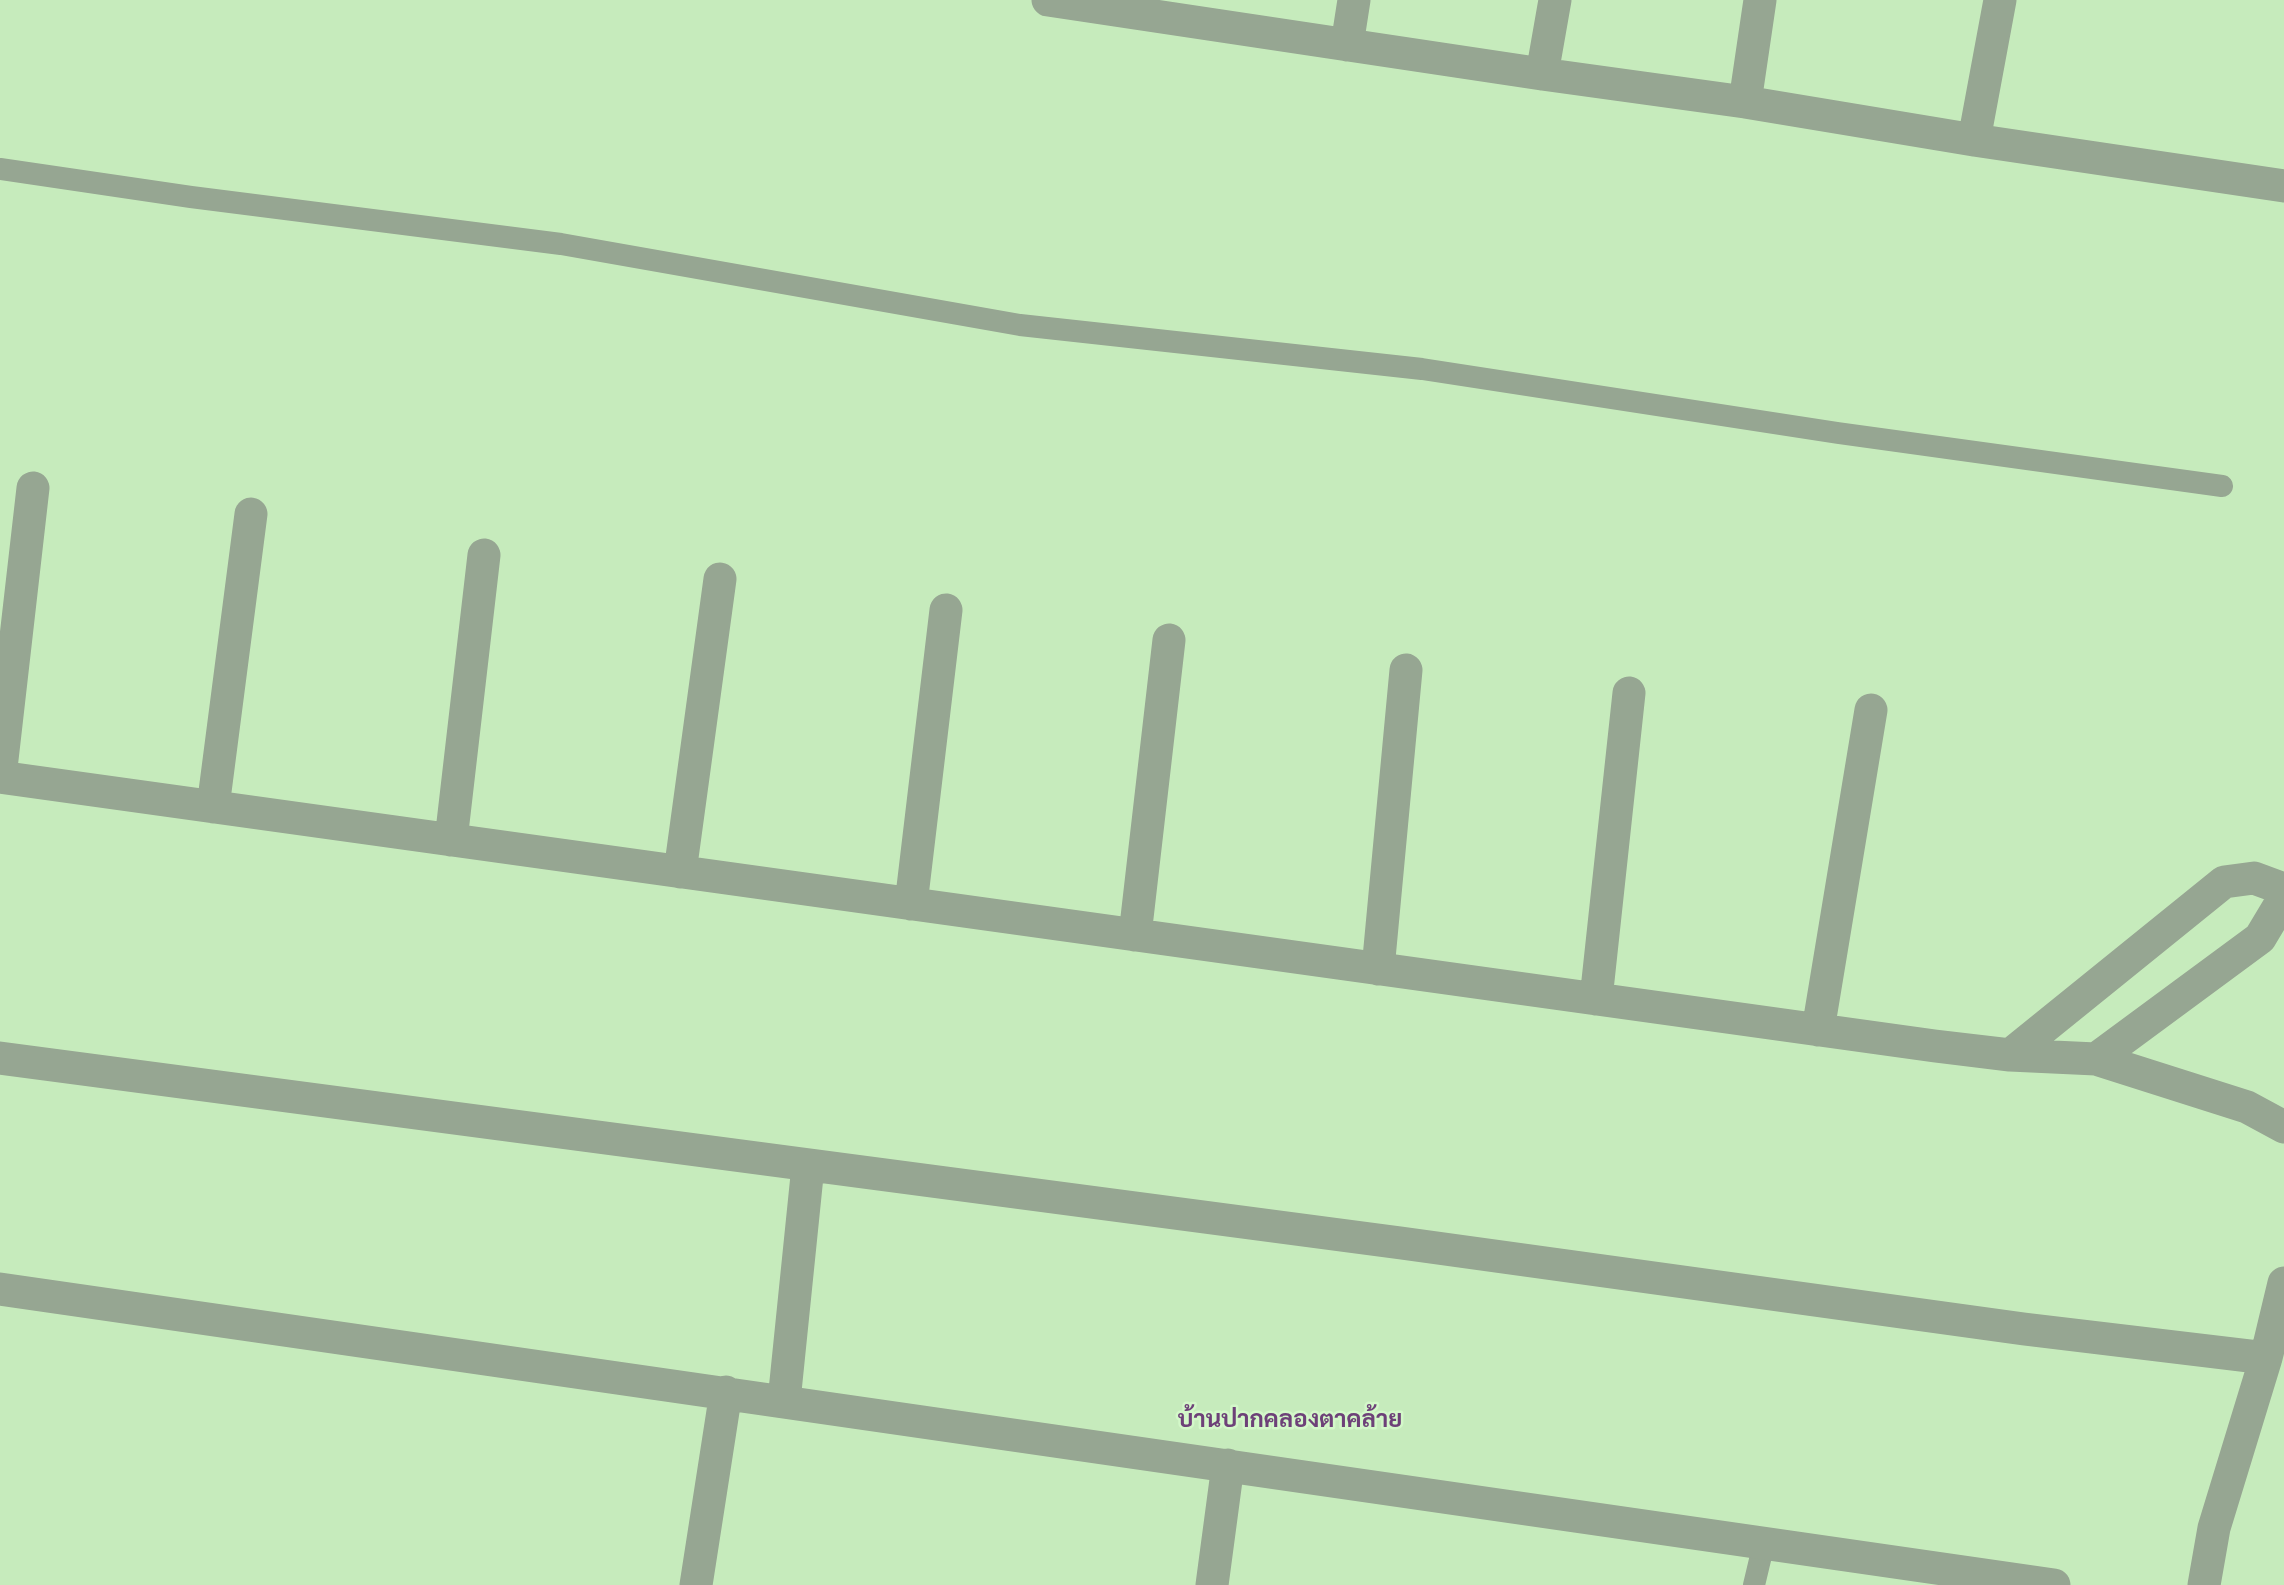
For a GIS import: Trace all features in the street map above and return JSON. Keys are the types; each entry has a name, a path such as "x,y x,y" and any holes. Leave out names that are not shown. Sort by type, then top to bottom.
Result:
{"street":[{"path":"1048,0 1137,7 1347,45 1745,102 1974,140 2284,186"},
{"path":"1347,45 1354,0"},
{"path":"1542,74 1555,0"},
{"path":"1745,102 1760,0"},
{"path":"1974,140 2000,0"},
{"path":"33,488 0,777 1818,1030 2010,1055 2096,1059 2247,1107 2284,1127"},
{"path":"213,807 251,514"},
{"path":"451,840 484,555"},
{"path":"680,872 720,579"},
{"path":"910,904 946,610"},
{"path":"1135,935 1169,639"},
{"path":"1378,969 1406,670"},
{"path":"1596,999 1629,693"},
{"path":"1818,1030 1871,710"},
{"path":"2010,1055 2224,882 2254,878 2284,889"},
{"path":"2096,1059 2260,938 2284,898"},
{"path":"0,1058 1378,1240 2012,1328 2266,1358"},
{"path":"784,1401 808,1166"},
{"path":"2204,1585 2214,1528 2266,1358 2284,1283"},
{"path":"0,1288 2054,1585"},
{"path":"696,1585 726,1392"},
{"path":"1212,1585 1228,1465"}],"lane":[{"path":"0,168 191,197 561,244 1020,325 1422,369 1826,431 2222,486"},
{"path":"1754,1585 1764,1543"}],"district":[{"name":"บ้านปากคลองตาคล้าย","path":"1290,1419"}]}
